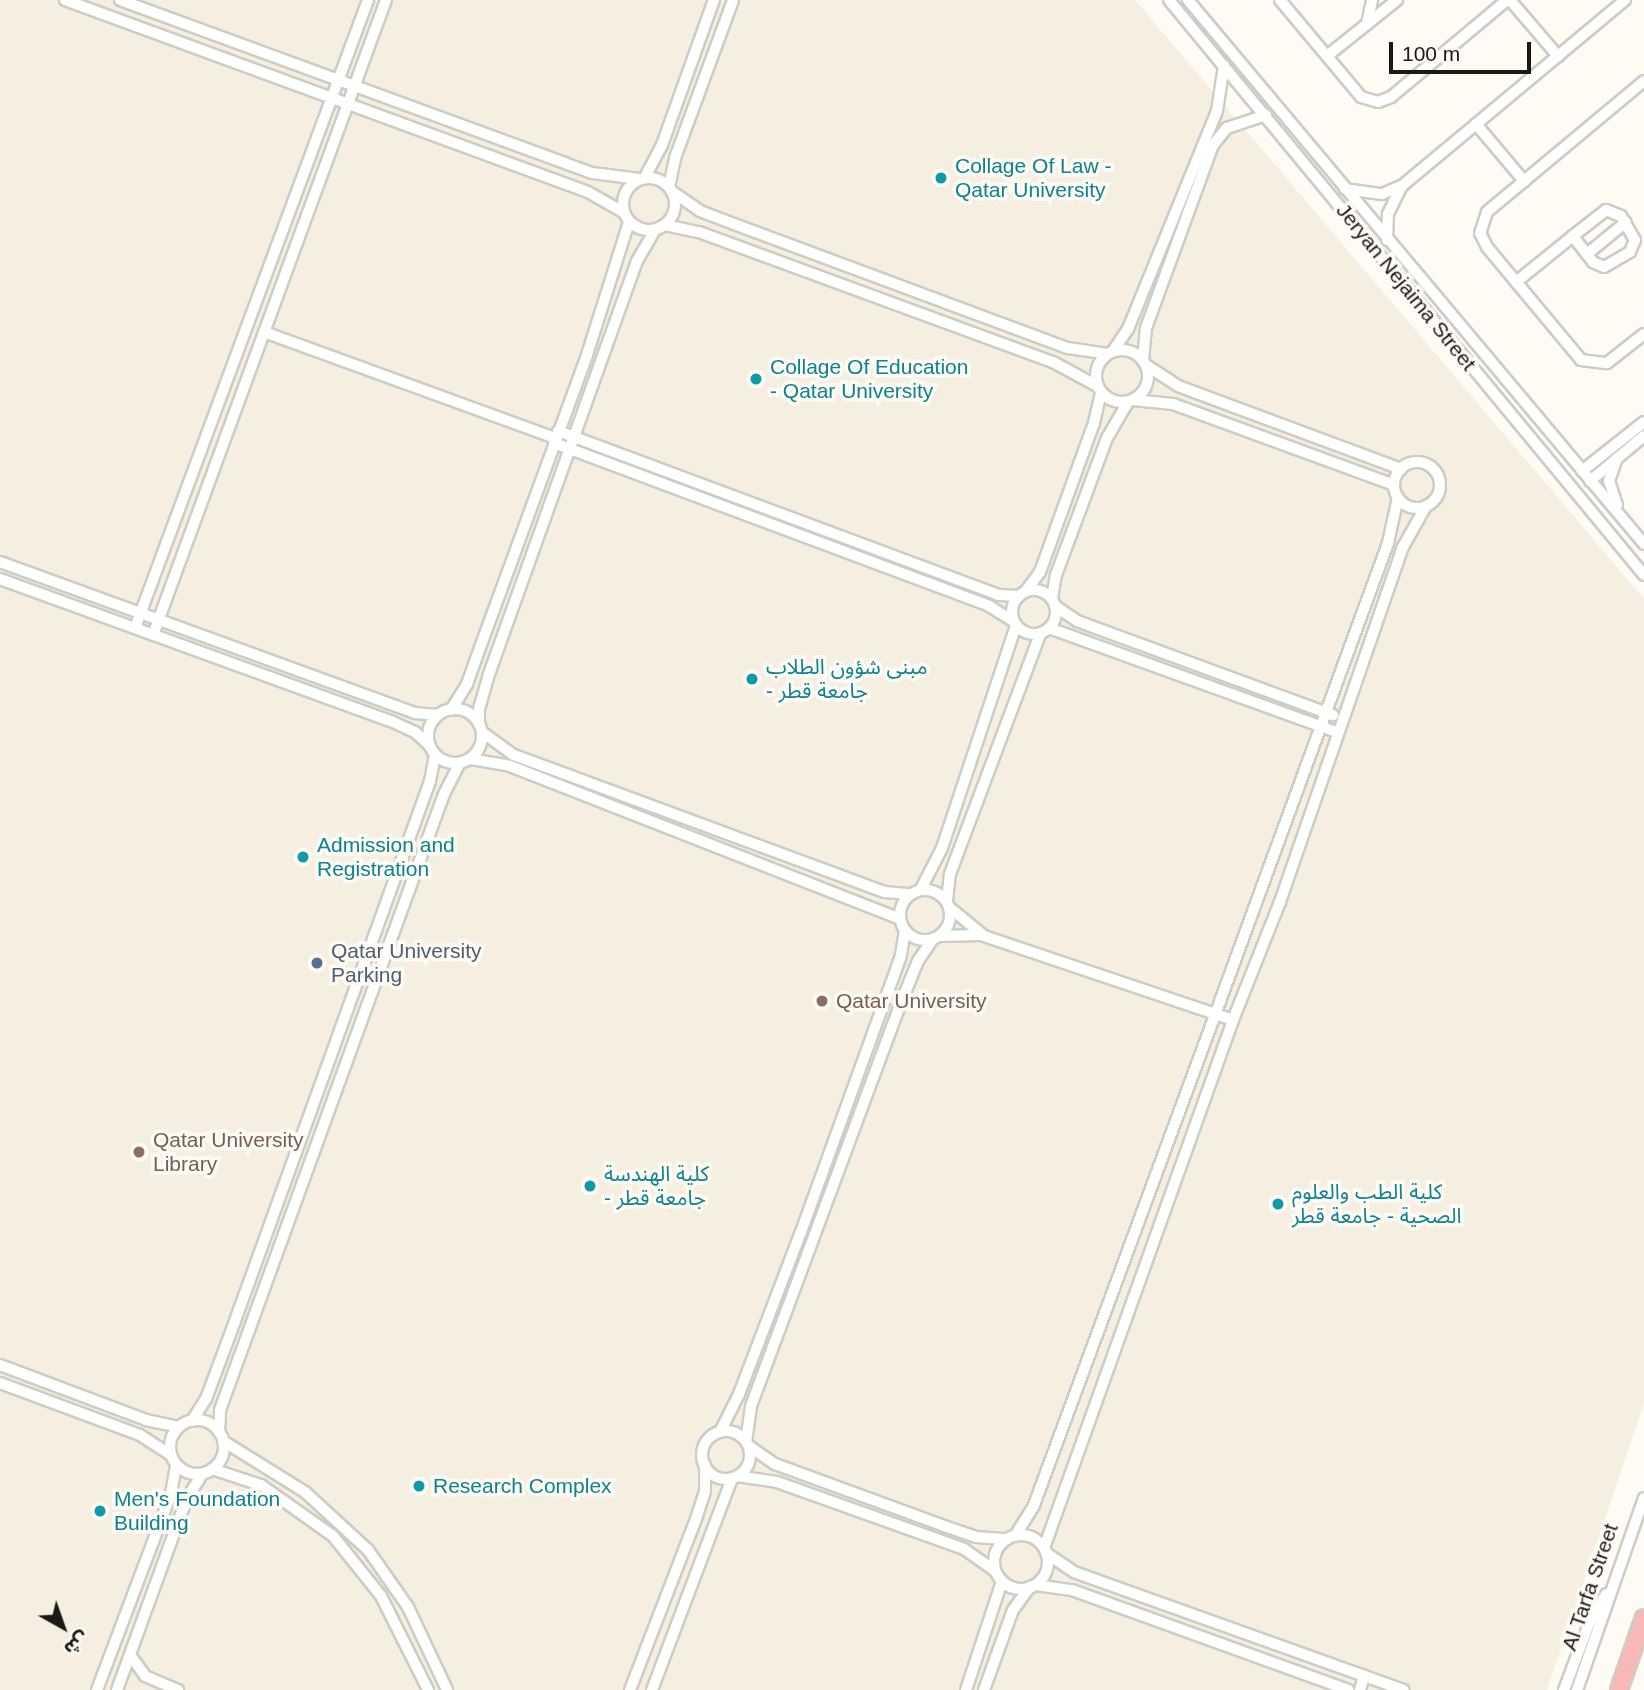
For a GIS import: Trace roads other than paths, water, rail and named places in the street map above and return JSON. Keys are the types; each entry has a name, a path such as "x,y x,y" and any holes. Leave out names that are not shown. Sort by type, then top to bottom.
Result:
{"main road":[{"path":"1619,1690 1644,1618"}],"street":[{"path":"65,0 588,192 626,217 660,227 699,232 1053,362 1099,389 1115,402 1173,404 1394,485"},
{"path":"120,0 592,173 642,178 671,189 700,211 1068,348 1110,353 1130,351 1178,386 1401,468 1422,462 1436,472 1438,493 1426,506 1403,547 1280,902 1233,1020 1045,1551 1046,1571 1013,1610 984,1690"},
{"path":"135,628 368,0"},
{"path":"153,635 386,0"},
{"path":"192,1421 206,1399 236,1321 430,781 432,750 429,729 438,715 451,709 467,684 622,255 626,190 642,178 681,93 714,0"},
{"path":"117,1690 186,1500 222,1457 220,1410 444,794 466,761 481,747 481,698 637,261 674,210 671,189 697,98 733,0"},
{"name":"Jeryan Nejaima Street","path":"1169,0 1644,575"},
{"name":"Jeryan Nejaima Street","path":"1188,0 1644,544"},
{"path":"1280,0 1361,97 1383,101 1509,0 1558,56"},
{"path":"1367,24 1372,0 1381,6 1394,2"},
{"path":"1345,189 1382,194 1403,185 1625,0"},
{"path":"1327,56 1394,2"},
{"path":"921,890 942,848 1012,649 1015,623 1012,610 1042,564 1094,423 1099,389 1098,366 1128,329 1217,111 1224,66"},
{"path":"1644,81 1487,212 1480,227 1484,243 1586,362 1612,361 1644,334"},
{"path":"681,93 697,98"},
{"path":"652,1690 734,1477 749,1461 748,1415 918,961 950,920 950,874 1029,653 1045,631 1054,602 1056,575 1107,438 1130,401 1148,382 1145,363 1146,328 1216,139 1237,123 1266,115"},
{"path":"1476,124 1524,181"},
{"path":"1387,240 1388,214 1403,185"},
{"path":"1516,282 1573,236 1606,210 1618,213 1626,222 1633,232 1634,244 1616,263 1600,266 1573,236"},
{"path":"1587,254 1626,222"},
{"path":"1166,231 1179,235"},
{"path":"1155,260 1169,264"},
{"path":"252,315 265,330"},
{"path":"246,332 265,330 556,438 571,450 989,606 1024,632 1045,631 1130,656 1337,733"},
{"path":"1582,471 1644,422"},
{"path":"1590,481 1644,436"},
{"path":"556,438 575,438 998,595 1040,590 1077,621 1342,718"},
{"path":"1617,458 1610,474 1611,494 1644,536"},
{"path":"966,1690 999,1576 996,1553 1011,1538 1034,1505 1388,543 1398,498 1394,485 1401,468"},
{"path":"192,475 210,482"},
{"path":"692,495 698,483"},
{"path":"1398,498 1411,507 1426,506"},
{"path":"783,529 787,516"},
{"path":"0,562 396,706 438,715"},
{"path":"0,579 389,721 415,732 432,750 466,761 496,760 900,919"},
{"path":"178,644 184,629"},
{"path":"1130,656 1134,643"},
{"path":"252,671 258,655"},
{"path":"1216,687 1221,673"},
{"path":"389,721 396,706"},
{"path":"451,709 468,712 500,748 885,892 909,894 921,890 936,891 984,936"},
{"path":"496,760 500,748"},
{"path":"909,894 900,919 905,931 921,940 984,936 1233,1020"},
{"path":"630,1690 705,1491 704,1447 720,1432 739,1394 842,1120 905,931"},
{"path":"856,1078 872,1084"},
{"path":"842,1120 856,1127"},
{"path":"1153,1184 1166,1185 1171,1193"},
{"path":"0,1365 146,1420 179,1427 192,1421 205,1422 221,1436 305,1492 368,1550 408,1607 447,1690"},
{"path":"0,1383 140,1435 188,1473 207,1472 261,1485 333,1536 381,1596 428,1690"},
{"path":"97,1690 171,1494 174,1460 171,1442 179,1427"},
{"path":"720,1432 735,1433 775,1464 976,1537 1030,1537 1074,1572 1400,1689"},
{"path":"705,1465 718,1477 767,1479 964,1549 1018,1589 1032,1586 1072,1590 1349,1690"},
{"name":"Al Tarfa Street","path":"1577,1690 1644,1497"},
{"path":"1564,1690 1594,1611 1612,1586"},
{"path":"130,1655 145,1676 178,1690"},
{"path":"1360,1690 1364,1676"}],"place":[{"name":"Collage Of Law - Qatar University","path":"941,178"},
{"name":"Collage Of Education - Qatar University","path":"756,379"},
{"name":"مبنى شؤون الطلاب - جامعة قطر","path":"752,679"},
{"name":"Admission and Registration","path":"303,857"},
{"name":"Qatar University Parking","path":"317,963"},
{"name":"Qatar University","path":"822,1001"},
{"name":"Qatar University Library","path":"139,1152"},
{"name":"كلية الهندسة - جامعة قطر","path":"590,1186"},
{"name":"كلية الطب والعلوم الصحية - جامعة قطر","path":"1278,1204"},
{"name":"Research Complex","path":"419,1486"},
{"name":"Men's Foundation Building","path":"100,1511"}]}
